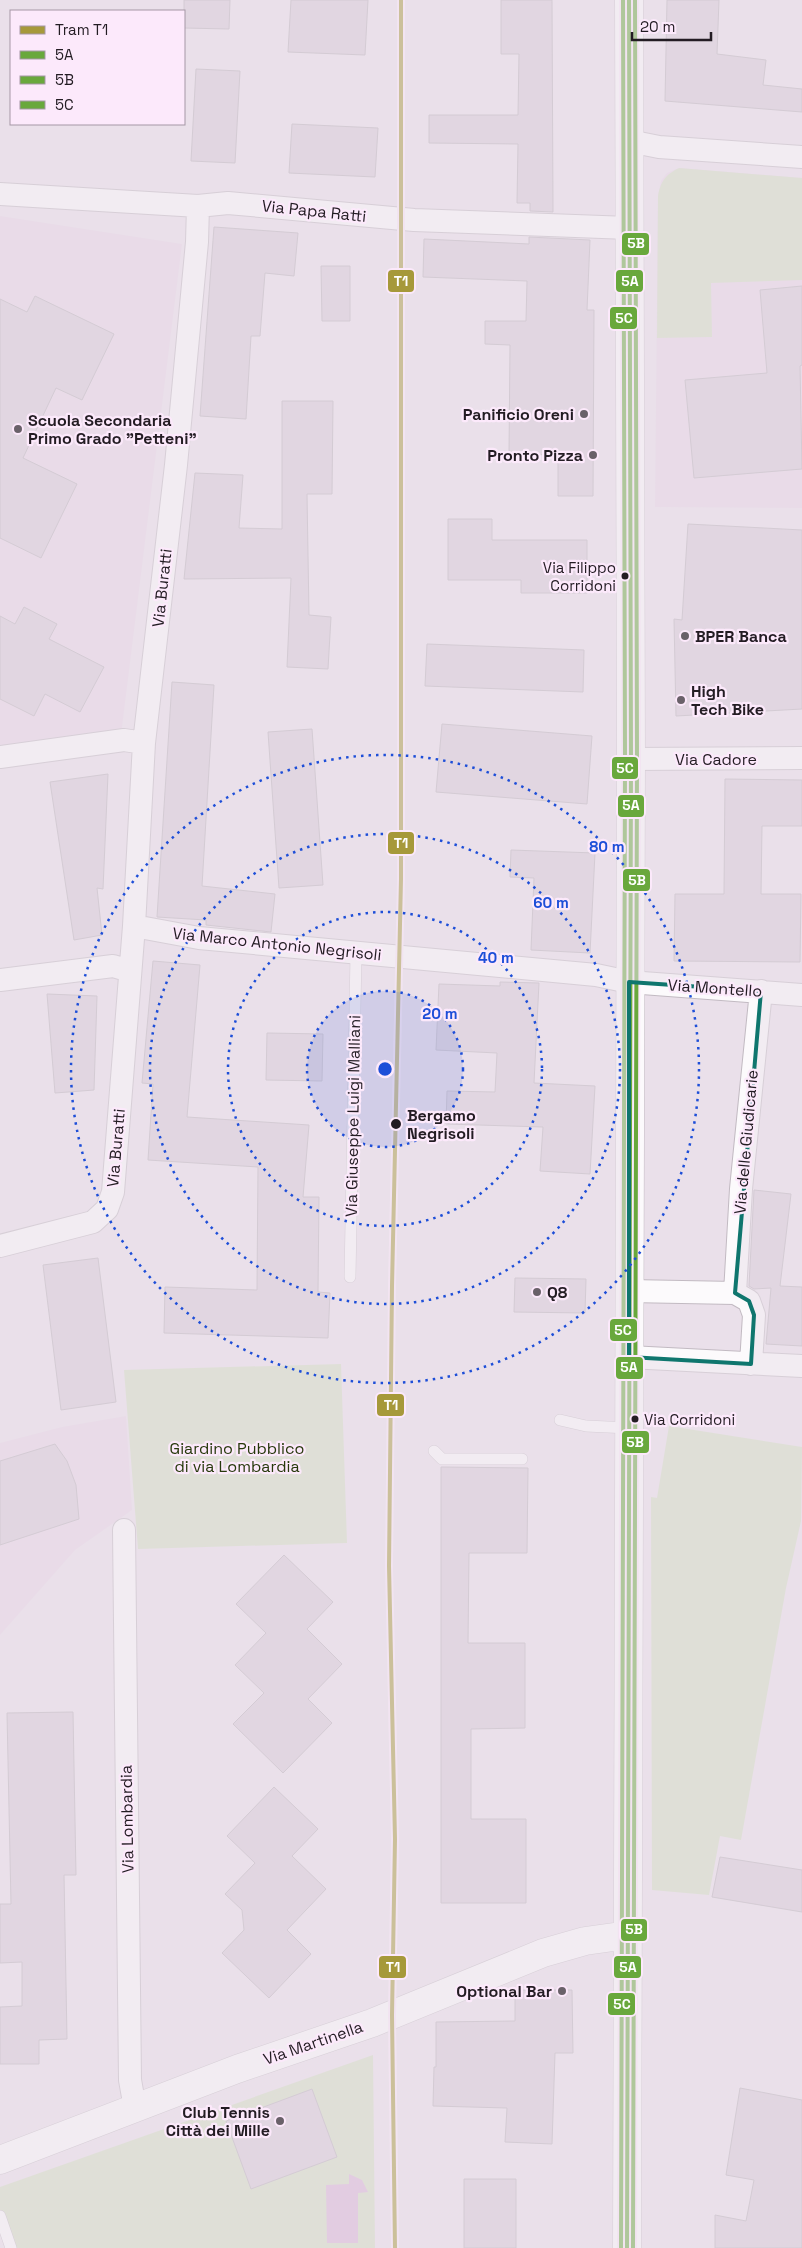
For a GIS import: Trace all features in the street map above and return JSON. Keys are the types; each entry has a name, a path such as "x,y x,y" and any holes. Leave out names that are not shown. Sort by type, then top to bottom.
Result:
{"street":[{"path":"627,2248 631,759 629,0"},
{"path":"629,141 660,147 802,158"},
{"name":"Via Papa Ratti","path":"0,194 198,206 228,203 414,220 629,228"},
{"name":"Via Buratti","path":"0,1246 93,1222 107,1209 113,1192 134,926 144,743 176,465 197,242 198,206"},
{"path":"0,757 124,740 144,743"},
{"name":"Via Cadore","path":"631,759 802,758"},
{"name":"Via Marco Antonio Negrisoli","path":"134,926 200,938 596,975 629,982"},
{"path":"0,980 112,966 130,971"},
{"name":"Via Montello","path":"629,982 802,995"},
{"name":"Via delle Giudicarie","path":"735,1293 741,1189 761,991"},
{"path":"629,1291 735,1293 749,1301 754,1315 751,1364"},
{"path":"629,1357 802,1366"},
{"name":"Via Lombardia","path":"124,1530 130,2080 135,2108"},
{"name":"Via Martinella","path":"0,2160 237,2069 380,2020 543,1954 585,1941 628,1935"}],"lane":[{"name":"Via Giuseppe Luigi Malliani","path":"350,1277 356,954"},
{"path":"560,1420 586,1426 628,1428"},
{"path":"434,1451 442,1460 522,1459"},
{"path":"0,2216 11,2248"}],"highlighted area":[{"path":"629,982 761,991 735,1293 749,1301 754,1315 751,1364 629,1357"}],"shaded area":[{"path":"679,168 802,178 802,508 655,507 658,196 661,181 667,173"},
{"path":"0,216 182,244 121,735 0,748"},
{"path":"126,1416 132,1510 75,1550 0,1635 0,1443 62,1427"},
{"path":"349,2174 362,2180 368,2192 358,2193 358,2243 327,2243 326,2185 349,2184"}],"green space":[{"path":"679,168 802,178 802,280 711,283 712,337 657,338 658,196 664,179"},
{"name":"Giardino Pubblico di via Lombardia","path":"341,1364 347,1543 138,1549 124,1370"},
{"path":"669,1426 802,1447 801,1521 786,1588 741,1840 720,1836 709,1895 652,1890 651,1497 657,1498"},
{"name":"Club Tennis Città dei Mille","path":"373,2055 375,2248 7,2248 0,2227 0,2187"}],"building":[{"path":"184,0 230,0 229,29 185,28"},
{"path":"291,0 368,0 365,55 288,52"},
{"path":"501,0 552,0 553,212 530,211 530,203 517,203 518,144 429,143 429,115 518,115 519,54 501,54"},
{"path":"667,0 719,0 717,54 766,60 763,85 802,89 802,112 665,101"},
{"path":"196,69 240,71 235,163 191,161"},
{"path":"292,124 378,128 375,177 289,173"},
{"path":"214,227 298,233 294,276 265,273 260,336 251,336 246,419 200,416"},
{"path":"529,237 590,240 587,310 594,310 593,496 558,496 558,455 509,454 510,345 485,344 485,321 526,321 527,281 423,277 424,239 529,244"},
{"path":"321,266 350,266 350,321 322,321"},
{"path":"802,286 802,365 800,366 802,469 694,478 685,380 767,373 760,290"},
{"name":"Scuola Secondaria Primo Grado \"Petteni\"","path":"35,296 114,334 82,400 56,388 23,458 77,484 41,558 0,538 0,299 27,312"},
{"path":"282,401 333,401 332,494 307,494 309,615 331,617 328,669 287,667 291,578 184,579 195,473 243,475 239,528 282,529"},
{"path":"448,519 492,519 492,540 587,540 587,593 521,593 521,580 448,580"},
{"path":"688,524 802,530 802,709 676,716 674,619 682,620"},
{"path":"24,607 57,624 49,639 104,667 80,712 45,694 34,716 0,699 0,616 15,624"},
{"path":"427,644 584,650 583,692 425,686"},
{"path":"172,682 214,685 202,886 275,894 271,932 206,925 206,920 157,917"},
{"path":"442,724 592,736 587,804 436,792"},
{"path":"312,729 323,885 279,888 268,732"},
{"path":"108,774 103,889 97,888 102,935 74,940 50,782"},
{"path":"725,779 802,780 802,826 762,826 761,894 801,894 800,962 674,961 675,894 724,894"},
{"path":"511,850 595,853 590,953 531,950 534,878 510,877"},
{"path":"153,961 200,965 187,1117 309,1125 303,1197 319,1197 318,1292 330,1293 328,1338 164,1333 165,1287 257,1290 258,1167 148,1160 153,1084 142,1083"},
{"path":"500,982 539,983 534,1083 595,1086 590,1174 540,1171 543,1127 446,1124 447,1091 495,1092 497,1053 436,1050 439,984 500,986"},
{"path":"47,994 97,996 94,1090 55,1093"},
{"path":"267,1033 323,1034 322,1081 266,1080"},
{"path":"754,1190 791,1194 780,1286 802,1287 802,1346 766,1344 771,1288 754,1289 749,1286"},
{"path":"98,1258 116,1402 61,1410 43,1265"},
{"path":"515,1278 586,1279 585,1313 514,1312"},
{"path":"55,1444 67,1461 76,1485 79,1519 0,1545 0,1461"},
{"path":"441,1467 528,1468 527,1553 469,1553 468,1643 525,1643 525,1728 471,1729 471,1819 526,1819 526,1903 441,1903"},
{"path":"284,1555 333,1602 307,1629 342,1664 308,1699 332,1723 283,1773 233,1724 264,1693 235,1665 266,1633 236,1604"},
{"path":"73,1712 76,1875 64,1875 67,2039 39,2040 39,2064 0,2064 0,2007 22,2006 22,1962 0,1963 0,1904 11,1904 7,1713"},
{"path":"274,1787 318,1829 292,1856 326,1889 287,1930 311,1954 269,1998 222,1953 244,1930 242,1910 225,1894 255,1863 227,1836"},
{"path":"720,1857 802,1870 802,1912 712,1897"},
{"path":"515,1990 572,1990 573,2053 555,2053 552,2144 505,2142 507,2108 433,2106 434,2067 436,2067 436,2022 515,2021"},
{"path":"740,2088 802,2100 802,2248 715,2248 715,2215 746,2221 754,2180 726,2175"},
{"path":"312,2089 337,2157 251,2189 226,2121"},
{"path":"464,2179 516,2179 516,2248 464,2248"}],"tram line":[{"name":"T1","path":"395,2248 392,2015 395,1839 389,1566 392,1286 401,879 401,0"}],"transit line":[{"name":"5C","path":"621,2248 625,759 623,0"},
{"name":"5A","path":"627,2248 631,759 629,0"},
{"name":"5B","path":"633,2248 637,759 635,0"}],"place":[{"name":"Panificio Oreni","path":"584,414"},
{"name":"Scuola Secondaria Primo Grado \"Petteni\"","path":"18,429"},
{"name":"Pronto Pizza","path":"593,455"},
{"name":"Via Filippo Corridoni","path":"625,576"},
{"name":"BPER Banca","path":"685,636"},
{"name":"High Tech Bike","path":"681,700"},
{"name":"Bergamo Negrisoli","path":"396,1124"},
{"name":"Q8","path":"537,1292"},
{"name":"Via Corridoni","path":"635,1419"},
{"name":"Optional Bar","path":"562,1991"},
{"name":"Club Tennis Città dei Mille","path":"280,2121"}]}
